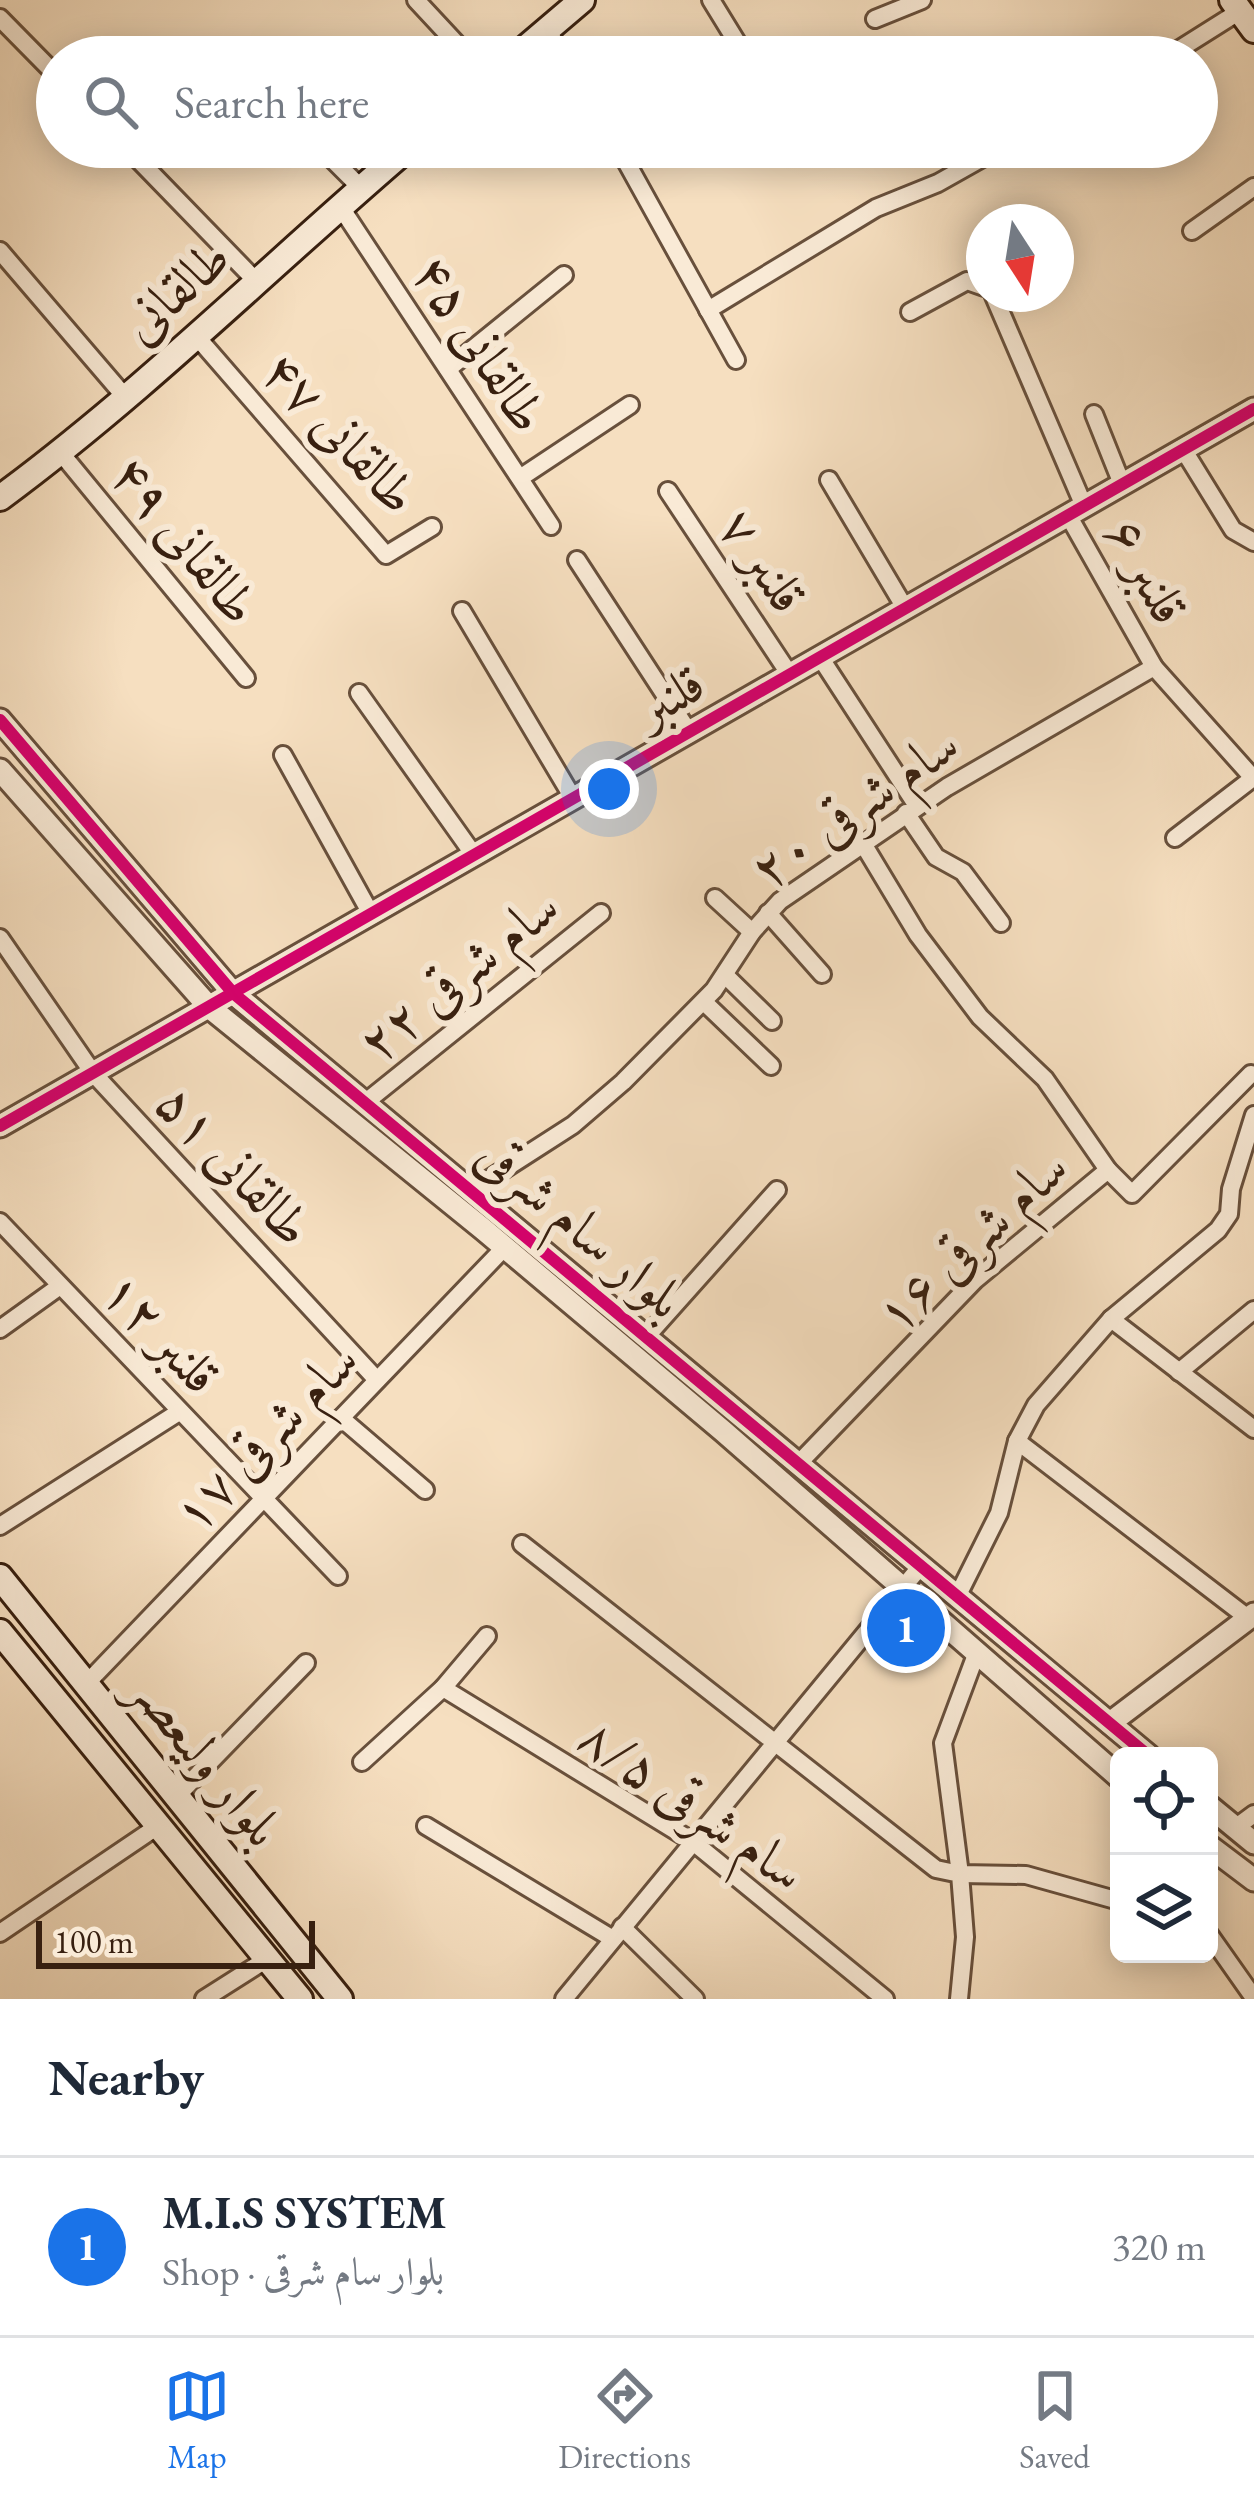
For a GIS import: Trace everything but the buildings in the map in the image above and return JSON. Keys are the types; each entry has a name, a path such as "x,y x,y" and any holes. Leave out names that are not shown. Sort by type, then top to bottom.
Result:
{"main road":[{"path":"540,36 583,0"},
{"name":"طالقانی","path":"0,498 126,398 384,168"},
{"name":"بلوار ولیعصر","path":"0,1577 340,1999"},
{"name":"بلوار ولیعصر","path":"0,1633 300,1999"}],"street":[{"path":"416,0 449,36"},
{"path":"711,0 733,36"},
{"path":"875,20 922,0"},
{"path":"1204,36 1242,14"},
{"path":"0,18 36,55"},
{"path":"547,30 551,36"},
{"path":"146,168 257,282"},
{"path":"341,168 361,188"},
{"path":"630,168 736,360"},
{"path":"708,310 876,208 965,168"},
{"path":"1192,231 1254,188"},
{"name":"طالقانی ۴۵","path":"340,206 551,526"},
{"path":"0,251 126,398"},
{"path":"448,369 564,275"},
{"path":"910,312 966,282"},
{"name":"قلنبر ۶","path":"1000,312 1076,510 1154,667 1253,778"},
{"name":"طالقانی ۴۷","path":"197,337 386,555 432,527"},
{"path":"520,478 630,405"},
{"name":"قلنبر","path":"0,1126 1254,409"},
{"path":"1094,414 1122,484"},
{"path":"1183,449 1233,530 1254,542"},
{"name":"طالقانی ۴۹","path":"61,453 246,678"},
{"path":"829,480 905,608"},
{"name":"قلنبر ۷","path":"668,491 790,675"},
{"path":"577,560 689,732"},
{"path":"462,611 573,798"},
{"path":"820,657 936,857 963,872 1001,923"},
{"name":"سام شرقی ۲۰","path":"472,1190 597,1106 704,1002 768,913 911,810 1154,667"},
{"path":"358,693 474,855"},
{"name":"بلوار سام شرقی","path":"0,720 233,993 1138,1747"},
{"path":"283,754 371,914"},
{"name":"بلوار سام شرقی","path":"0,770 208,1007 505,1247 1110,1769"},
{"path":"1175,838 1253,778"},
{"path":"862,842 931,952 980,1017 1045,1079 1108,1170"},
{"path":"715,898 752,932"},
{"name":"سام شرقی ۲۲","path":"367,1102 601,913"},
{"path":"768,913 822,974"},
{"name":"طالقانی ۵۱","path":"0,938 93,1073 377,1380"},
{"path":"725,975 772,1021"},
{"path":"704,1002 771,1066"},
{"path":"956,1597 999,1513 1017,1441 1036,1405 1111,1319 1217,1230 1228,1214 1254,1111 1247,1082 1252,1069"},
{"name":"سام شرقی ۱۶","path":"799,1464 975,1280 1108,1170 1132,1194 1252,1069"},
{"path":"647,1336 778,1190"},
{"name":"قلنبر ۱۲","path":"0,1222 338,1576"},
{"name":"سام شرقی ۱۷","path":"86,1684 505,1247"},
{"path":"0,1329 60,1286"},
{"path":"1179,1372 1254,1310"},
{"path":"1111,1319 1254,1430"},
{"path":"0,1526 179,1412"},
{"path":"340,1418 425,1490"},
{"path":"1017,1441 1251,1616 1110,1723"},
{"path":"522,1544 936,1869 1027,1875 1110,1898"},
{"path":"564,1999 920,1567"},
{"path":"362,1762 443,1688 487,1636"},
{"path":"959,1999 965,1937 943,1743 977,1652"},
{"path":"177,1796 306,1663"},
{"name":"سام شرقی ۸/۵","path":"443,1688 692,1841 886,1999"},
{"path":"1245,1821 1254,1843"},
{"path":"0,1933 158,1826"},
{"path":"426,1826 618,1933 695,1999"},
{"path":"1218,1853 1254,1880"},
{"path":"1218,1947 1254,1998"},
{"path":"204,1999 267,1959"}],"cycle path":[{"path":"0,1126 1254,409"},
{"path":"0,720 233,993 1138,1747"}],"place":[{"name":"M.I.S SYSTEM","path":"906,1628"}]}
